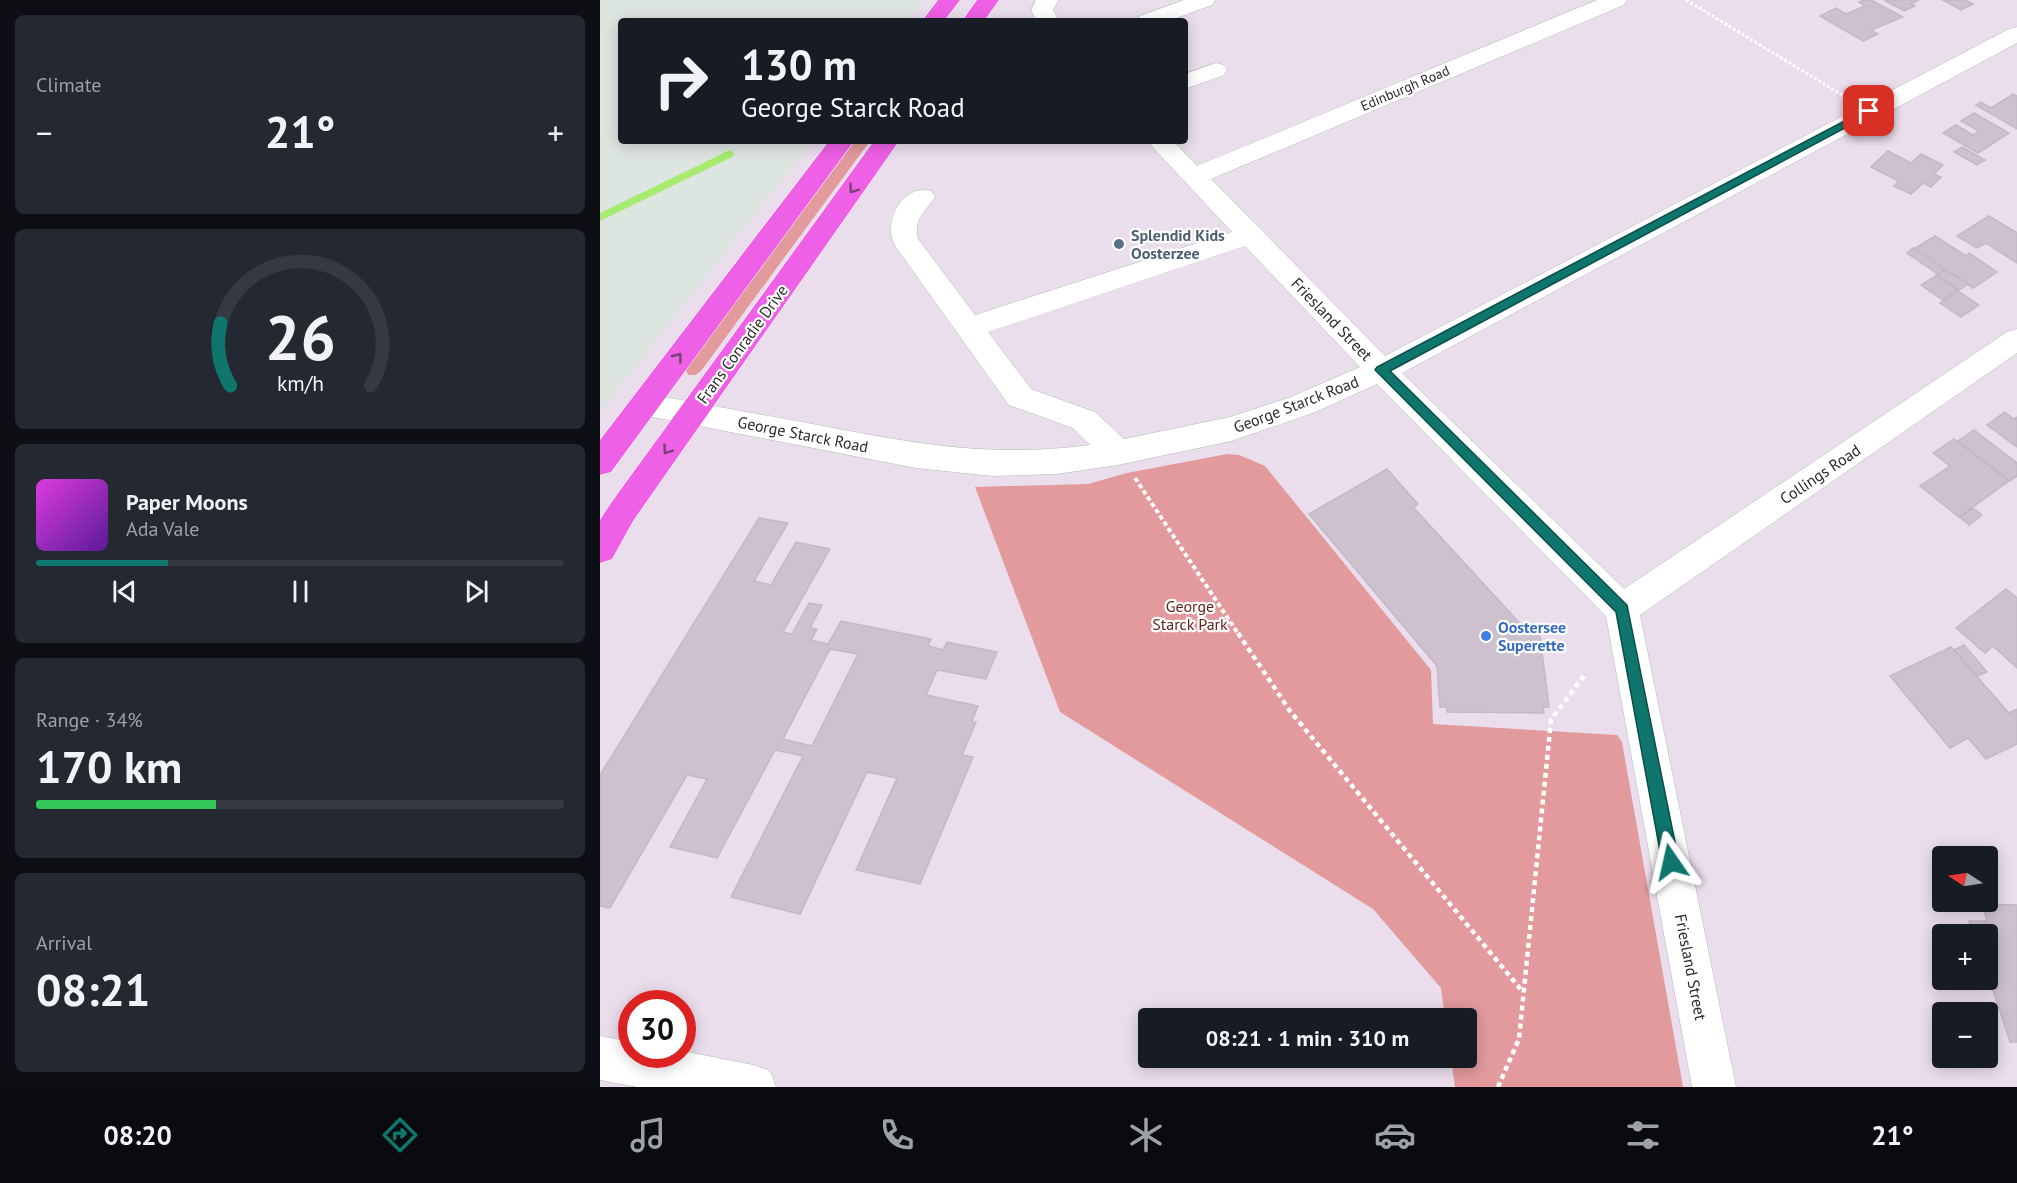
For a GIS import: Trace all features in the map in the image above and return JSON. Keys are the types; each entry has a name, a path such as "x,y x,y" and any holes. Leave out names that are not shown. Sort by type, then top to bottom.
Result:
{"main road":[{"path":"935,18 949,0"},
{"path":"975,18 988,0"},
{"path":"600,463 840,144"},
{"name":"Frans Conradie Drive","path":"600,549 622,512 885,144"}],"street":[{"path":"1034,18 1033,7 1038,0"},
{"path":"1046,18 1042,10 1047,0"},
{"path":"1156,18 1204,0"},
{"name":"Edinburgh Road","path":"1194,177 1616,0"},
{"name":"George Starck Road","path":"643,404 915,456 993,464 1056,462 1118,453 1231,429 1302,405 1382,370 2017,34"},
{"path":"1188,81 1216,70"},
{"name":"Friesland Street","path":"1162,144 1382,370 1622,609 1714,1087"},
{"path":"922,197 904,220 905,241 1020,397 1084,420 1118,453"},
{"path":"969,328 1250,235"},
{"name":"Collings Road","path":"1622,609 2017,339"},
{"path":"600,1058 754,1087"}],"path":[{"path":"1686,0 1820,81"},
{"path":"1118,453 1290,711 1523,992"},
{"path":"1498,1087 1519,1039 1551,720 1586,673"}],"shaded area":[{"path":"600,0 923,0 908,18 618,18 618,144 810,144 600,412"}],"green space":[{"path":"853,144 868,144 701,371 695,375 688,375 686,370"},
{"name":"George Starck Park","path":"1227,454 1239,455 1265,466 1431,670 1433,724 1617,735 1622,742 1683,1087 1455,1087 1452,1068 1477,1068 1477,1008 1444,1008 1441,988 1373,909 1060,712 975,487 1088,484 1127,473"}],"building":[{"path":"1871,0 1903,17 1871,30 1878,34 1863,41 1820,16 1836,8 1846,14 1865,6 1859,2"},
{"path":"1884,0 1919,0 1911,4 1915,6 1904,11"},
{"path":"1943,0 1966,0 1973,4 1961,10"},
{"path":"2013,94 2017,96 2017,129 1976,105 1981,102 1991,108"},
{"path":"1974,113 2009,133 1978,153 1943,133 1956,125 1973,135 1979,131 1961,121"},
{"path":"1962,147 1985,160 1977,165 1954,152"},
{"path":"1888,151 1911,163 1921,154 1943,165 1934,174 1941,177 1931,187 1923,183 1911,194 1894,186 1899,181 1871,167"},
{"path":"1989,216 2017,233 2017,263 1986,243 1977,248 1957,236"},
{"path":"1935,236 1966,256 1969,253 1997,272 1973,288 1914,249"},
{"path":"1913,248 1945,269 1938,274 1907,253"},
{"path":"1946,270 1968,284 1959,290 1936,275"},
{"path":"1936,276 1958,290 1943,300 1921,285"},
{"path":"1958,291 1979,305 1961,317 1940,303"},
{"path":"2005,412 2013,419 2017,417 2017,447 1987,425"},
{"path":"1974,430 2017,463 2017,476 2010,481 1958,441"},
{"path":"1954,439 2009,481 1959,517 1920,486 1950,466 1933,453"},
{"path":"1387,469 1418,504 1413,507 1526,630 1531,627 1540,636 1549,707 1543,707 1544,713 1447,712 1446,707 1440,707 1437,666 1309,514"},
{"path":"1973,508 1982,515 1969,525 1960,517"},
{"path":"759,518 788,523 754,581 771,585 796,542 830,549 783,632 792,634 809,603 822,605 810,628 817,629 811,640 828,644 841,621 931,639 928,646 943,650 947,642 997,652 986,679 937,670 926,695 978,706 972,721 976,722 962,755 973,757 920,884 856,870 897,778 867,772 800,914 731,897 803,756 775,750 717,858 670,847 707,779 687,775 610,908 600,906 600,775","holes":["830,649 858,654 812,746 783,739"]},
{"path":"2006,589 2017,598 2017,668 1993,646 1985,653 1956,628"},
{"path":"1964,645 1987,672 1977,676 1954,650"},
{"path":"1951,647 2009,713 2017,709 2017,744 1986,759 1968,738 1950,748 1890,676"},
{"path":"1998,904 2017,905 2017,1042 2010,1042 1993,990 1998,990 1998,924 1970,924 1969,921 1987,921 1984,912 1998,912"}],"waterway":[{"path":"600,217 730,154"}],"place":[{"name":"Splendid Kids Oosterzee","path":"1119,244"},
{"name":"Oostersee Superette","path":"1486,636"}],"route":[{"path":"1671,862 1622,609 1382,370 1869,111"}]}
